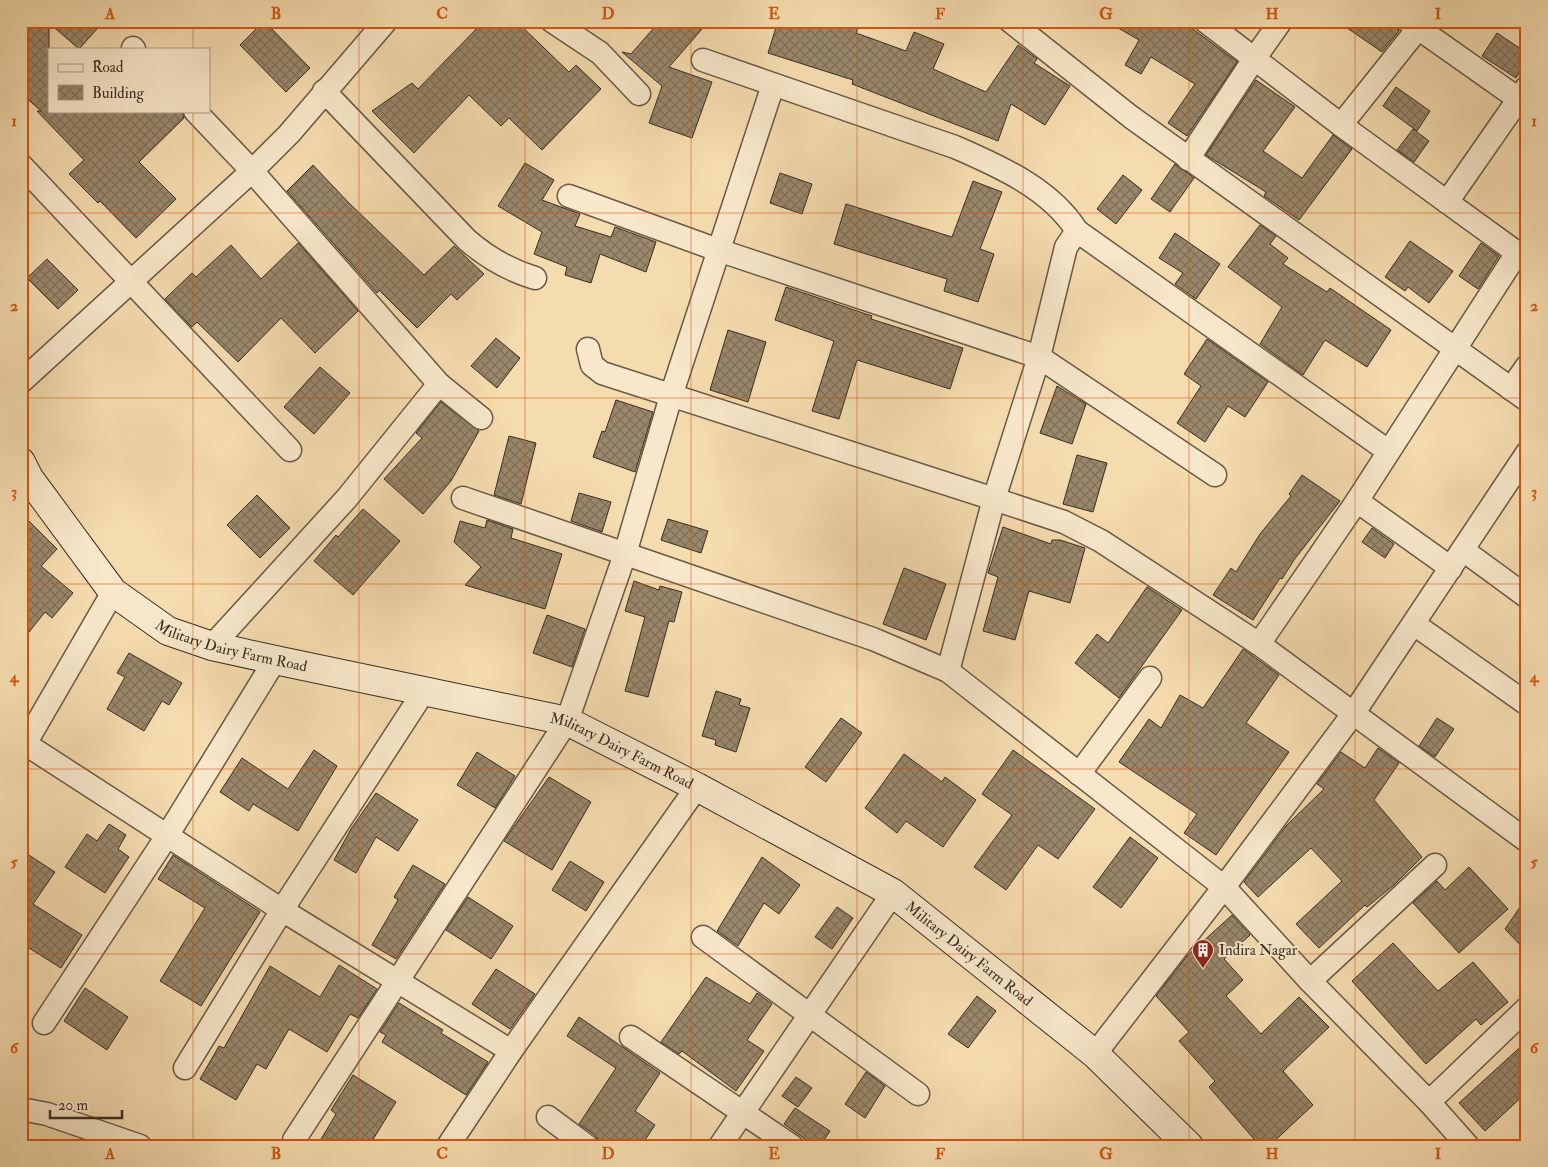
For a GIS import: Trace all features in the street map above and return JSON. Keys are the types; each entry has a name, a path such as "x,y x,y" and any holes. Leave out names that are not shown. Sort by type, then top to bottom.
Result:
{"main road":[{"name":"Military Dairy Farm Road","path":"24,476 113,592 168,631 212,646 567,721 697,787 893,893 1095,1054 1189,1146"}],"street":[{"path":"21,382 132,282 289,134 386,21"},
{"path":"552,21 600,53 639,94"},
{"path":"1010,21 1131,117 1188,159 1519,395 1527,366"},
{"path":"1205,21 1341,125 1522,257 1455,349 1357,501 1259,644"},
{"path":"1188,159 1281,21"},
{"path":"1341,125 1417,24 1524,97 1447,202"},
{"path":"703,60 955,147 995,165 1029,185 1061,209 1078,231 1388,451"},
{"path":"294,1140 567,721 625,554 671,396 773,85"},
{"path":"324,92 467,240 486,257 513,271 535,278"},
{"path":"196,112 252,170 439,384 481,418"},
{"path":"21,165 290,450"},
{"path":"569,196 718,250 1039,357 1215,475"},
{"path":"948,671 994,499 1039,357 1066,247 1078,231"},
{"path":"588,349 592,365 602,373 1064,522 1101,541 1259,644 1352,714 1527,840"},
{"path":"212,646 347,498 439,384"},
{"path":"1095,1054 1224,887 1352,714 1527,453"},
{"path":"463,498 873,638 948,671 1224,887 1310,981 1429,1102 1468,1146"},
{"path":"1357,501 1451,568"},
{"path":"1463,550 1527,597"},
{"path":"113,592 23,747 397,983 510,1051"},
{"path":"1414,624 1527,704"},
{"path":"44,1023 166,836 275,660"},
{"path":"1079,774 1150,678"},
{"path":"186,1068 282,910 424,691"},
{"path":"448,1146 510,1051 697,787"},
{"path":"1310,981 1435,865"},
{"path":"720,1146 893,893"},
{"path":"703,937 918,1094"},
{"path":"1429,1102 1527,1008"},
{"path":"631,1037 792,1146"},
{"path":"21,1109 46,1114 140,1146"},
{"path":"548,1117 587,1146"}],"building":[{"path":"21,21 104,21 80,48 49,23 48,112 182,112 184,118 139,162 176,199 136,238 100,201 98,203 69,174 84,160 37,111 41,111 21,93"},
{"path":"264,21 310,68 286,92 240,45"},
{"path":"484,21 516,21 569,72 576,65 601,89 542,150 509,118 501,126 469,95 414,153 372,111 412,83 418,89"},
{"path":"660,21 709,21 669,67 712,82 692,138 649,123 662,86 622,52 631,54"},
{"path":"778,21 837,21 858,28 856,33 906,51 914,32 944,44 933,69 986,92 1018,45 1037,59 1034,63 1070,86 1045,125 1011,104 998,141 852,84 853,80 768,53"},
{"path":"1106,21 1182,21 1237,62 1187,136 1168,123 1195,84 1151,57 1141,74 1125,65 1139,40"},
{"path":"1337,21 1395,21 1399,31 1382,52"},
{"path":"1497,33 1527,53 1527,60 1516,78 1482,56"},
{"path":"1256,80 1295,107 1263,151 1302,178 1333,135 1352,149 1299,220 1264,196 1266,192 1206,155"},
{"path":"1396,87 1430,111 1417,131 1383,106"},
{"path":"1413,129 1429,141 1414,162 1397,150"},
{"path":"525,163 554,180 542,200 580,214 575,226 611,237 615,227 656,242 646,272 600,254 591,283 565,275 567,267 534,254 542,232 498,206"},
{"path":"1175,164 1194,178 1170,212 1151,199"},
{"path":"313,165 349,203 424,275 454,246 484,274 457,300 451,294 417,328 379,290 377,293 287,191"},
{"path":"780,173 812,184 802,214 770,203"},
{"path":"1123,175 1142,190 1116,224 1097,209"},
{"path":"973,181 1002,192 980,249 994,254 978,302 944,291 947,279 834,244 846,204 952,237"},
{"path":"1260,225 1276,236 1270,244 1288,258 1283,264 1327,292 1330,288 1391,330 1367,367 1325,340 1303,375 1260,344 1282,307 1228,267"},
{"path":"1175,233 1220,264 1196,299 1175,284 1183,273 1159,258"},
{"path":"1410,241 1453,271 1429,303 1408,287 1405,291 1385,277"},
{"path":"298,243 358,311 315,353 281,318 238,362 197,322 192,327 165,299 192,273 196,277 231,245 261,279"},
{"path":"1481,243 1499,256 1478,289 1459,276"},
{"path":"47,259 78,290 58,309 27,278"},
{"path":"786,287 872,316 871,319 963,348 950,389 857,360 839,419 812,411 834,341 775,320"},
{"path":"728,330 766,342 748,402 710,390"},
{"path":"496,338 520,358 497,388 471,366"},
{"path":"1207,339 1268,382 1245,417 1228,406 1205,442 1177,423 1201,386 1184,374"},
{"path":"320,367 350,393 314,434 284,407"},
{"path":"1057,386 1086,404 1072,444 1040,433"},
{"path":"616,400 653,412 635,472 593,457 602,431 605,432"},
{"path":"441,402 479,431 451,481 423,514 384,479 422,438 416,433"},
{"path":"509,436 536,443 521,504 494,495"},
{"path":"1077,455 1107,463 1093,512 1063,504"},
{"path":"1302,475 1340,501 1294,560 1282,579 1280,578 1253,620 1213,595 1231,568 1236,572 1260,534 1291,496 1289,494"},
{"path":"579,493 611,502 602,532 571,521"},
{"path":"257,495 290,528 260,558 227,525"},
{"path":"363,509 400,541 353,595 314,561 336,535 338,537"},
{"path":"21,513 57,549 41,566 73,593 52,618 45,612 21,642"},
{"path":"668,519 708,531 701,553 661,540"},
{"path":"487,520 513,529 511,538 562,554 545,609 465,585 481,567 454,542 460,521 485,528"},
{"path":"1003,527 1051,544 1052,540 1060,540 1085,548 1070,603 1029,591 1015,640 983,631 998,577 988,573"},
{"path":"1372,528 1394,544 1385,558 1362,542"},
{"path":"904,568 946,584 926,640 883,624"},
{"path":"634,581 659,590 660,586 682,592 674,622 669,621 648,697 625,691 645,617 625,611"},
{"path":"1147,587 1182,610 1119,698 1075,663 1097,634 1108,643"},
{"path":"547,615 585,629 572,667 533,653"},
{"path":"1243,649 1279,675 1246,723 1289,752 1216,855 1184,833 1197,814 1119,762 1149,719 1161,728 1180,695 1203,708"},
{"path":"129,653 182,683 169,705 162,701 144,731 107,709 125,677 117,673"},
{"path":"716,691 741,699 739,705 750,708 736,752 715,745 716,740 702,736"},
{"path":"841,718 862,733 826,782 805,767"},
{"path":"1437,718 1454,729 1435,757 1419,746"},
{"path":"1378,748 1399,763 1374,800 1422,857 1395,884 1367,907 1365,905 1319,948 1296,924 1342,881 1311,848 1258,897 1244,882 1286,826 1324,789 1317,784 1341,752 1365,768"},
{"path":"314,750 337,766 298,831 253,804 249,811 220,792 242,758 288,789"},
{"path":"1013,750 1095,809 1058,859 1038,845 1006,890 974,867 1012,815 982,794"},
{"path":"477,752 515,776 495,808 457,785"},
{"path":"904,754 942,782 945,777 976,800 943,847 906,821 897,833 865,808"},
{"path":"549,777 591,802 552,870 504,841"},
{"path":"376,793 418,820 398,851 376,837 356,873 334,860 351,829"},
{"path":"109,824 126,835 118,849 129,857 105,893 65,867 87,834 97,841"},
{"path":"1130,837 1158,858 1121,908 1093,887"},
{"path":"21,850 55,872 33,904 82,935 61,968 21,943"},
{"path":"173,855 260,912 201,1006 160,981 205,908 158,879"},
{"path":"762,857 800,885 779,914 764,903 738,946 717,931"},
{"path":"570,861 604,882 586,911 552,890"},
{"path":"413,865 445,884 396,959 372,945 398,900 394,897"},
{"path":"1469,867 1508,909 1459,953 1413,903 1437,881 1445,890"},
{"path":"468,897 513,926 491,959 446,930"},
{"path":"1527,897 1527,952 1505,929"},
{"path":"837,907 853,918 832,949 815,937"},
{"path":"1232,915 1250,935 1224,959 1243,980 1226,996 1261,1034 1299,997 1329,1027 1283,1071 1313,1105 1269,1146 1260,1146 1209,1087 1215,1081 1179,1041 1189,1032 1156,996 1188,955"},
{"path":"1393,943 1438,991 1473,962 1508,1002 1481,1025 1476,1019 1426,1064 1352,981"},
{"path":"339,965 377,989 358,1018 350,1014 327,1052 289,1029 266,1069 257,1064 236,1100 200,1079 219,1046 224,1048 270,966 320,997"},
{"path":"496,969 535,994 510,1029 472,1004"},
{"path":"706,977 750,1004 757,993 772,1004 747,1040 764,1051 736,1091 682,1051 679,1054 661,1042"},
{"path":"85,988 128,1017 107,1050 64,1021"},
{"path":"977,996 996,1011 968,1048 948,1034"},
{"path":"399,1003 443,1030 441,1033 488,1062 466,1095 382,1042 386,1035 380,1032"},
{"path":"579,1017 660,1073 635,1111 655,1125 641,1146 603,1146 595,1135 579,1124 616,1068 567,1036"},
{"path":"1527,1041 1527,1092 1485,1131 1459,1103"},
{"path":"866,1072 885,1086 865,1118 845,1104"},
{"path":"353,1075 396,1102 369,1146 317,1146 336,1114 331,1110"},
{"path":"796,1077 812,1088 798,1107 782,1096"},
{"path":"795,1108 830,1131 820,1146 815,1146 784,1124"}],"place":[{"name":"Indira Nagar","path":"1203,969"}]}
